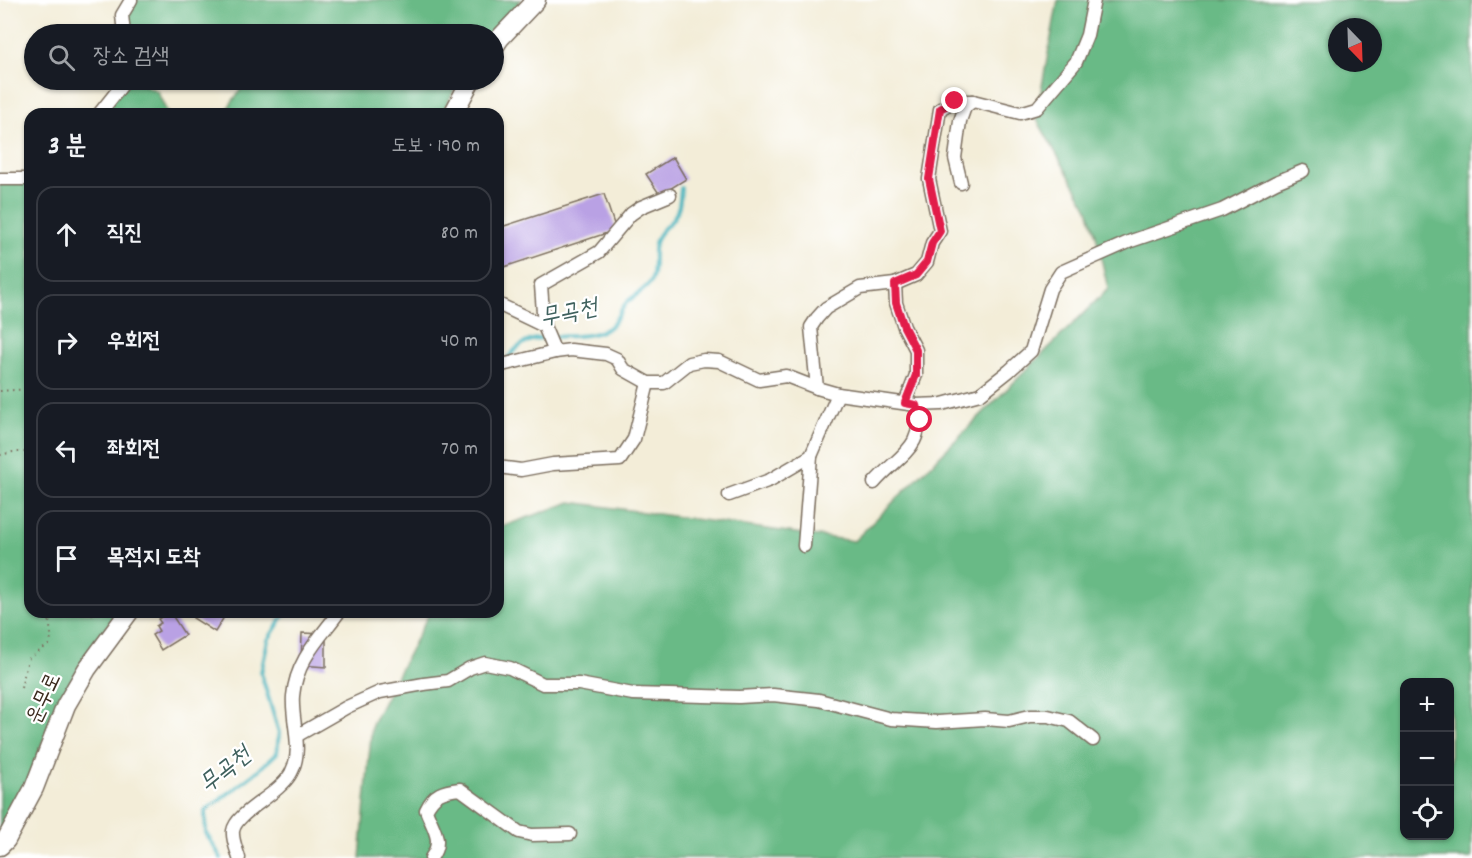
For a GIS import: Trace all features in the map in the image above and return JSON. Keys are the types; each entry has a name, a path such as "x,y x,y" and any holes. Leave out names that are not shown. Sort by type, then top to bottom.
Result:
{"street":[{"path":"123,24 122,15 130,0"},
{"path":"504,36 536,0"},
{"path":"817,388 811,327 816,318 826,308 860,288 895,284 916,275 927,262 932,243 940,231 929,179 940,109 955,101 973,101 1020,113 1036,108 1076,62 1087,35 1094,0"},
{"path":"104,108 118,90"},
{"path":"456,108 466,90"},
{"path":"961,183 955,159 960,121 965,107 973,101"},
{"path":"504,364 555,351 572,350 606,354 617,359 623,369 648,383 664,383 689,363 704,360 719,362 759,380 786,376 838,394 911,404 942,404 980,394 1031,351 1050,289 1061,272 1131,241 1222,210 1276,182 1303,171"},
{"path":"0,179 24,179"},
{"path":"555,351 544,326 541,285 600,252 631,214 641,207 670,195"},
{"path":"874,483 898,461 917,438 920,420 911,404 916,375 916,350 904,327 896,303 895,284"},
{"path":"504,307 544,326"},
{"path":"504,468 521,470 553,464 620,460 634,439 648,383"},
{"path":"804,546 812,456 838,394"},
{"path":"729,495 770,480 812,456"},
{"name":"운무로","path":"0,846 6,840 34,788 66,705 87,669 125,618"},
{"path":"239,858 234,844 233,830 246,813 283,786 293,771 298,735 293,713 293,695 299,670 301,663 334,618"},
{"path":"298,735 347,707 380,692 448,681 484,663 510,668 543,684 579,684 633,694 740,697 773,695 819,700 891,719 937,722 984,719 1009,721 1030,716 1048,716 1069,721 1093,740"},
{"path":"431,858 437,850 439,841 426,810 431,799 446,791 460,789 519,832 532,835 570,834"}],"path":[{"path":"0,391 24,389"},
{"path":"0,454 24,452"},
{"path":"21,688 28,659 50,644 49,618"}],"green space":[{"path":"133,0 521,0 501,24 125,24 125,15"},
{"path":"1058,0 1472,0 1472,858 360,858 372,724 427,618 504,618 504,526 571,502 854,541 1108,289 1088,209 1036,118"},
{"path":"121,90 155,90 165,108 107,108"},
{"path":"240,90 454,90 445,108 228,108"},
{"path":"0,182 24,182 24,618 115,618 99,636 58,702 26,787 0,832"}],"building":[{"path":"673,157 686,179 660,195 646,174"},
{"path":"604,194 616,230 504,267 504,226"},
{"path":"174,618 185,635 161,650 152,635 159,631 156,626 161,623 158,619"},
{"path":"193,618 223,618 215,632"},
{"path":"302,633 326,634 326,667 301,665"}],"waterway":[{"name":"무곡천","path":"506,361 516,349 528,342 540,338 582,336 611,326 627,302 651,281 656,240 675,215 681,188"},
{"name":"무곡천","path":"221,858 206,833 205,811 254,774 277,753 279,733 261,673 268,640 282,618"}],"route":[{"path":"920,420 916,405 905,403 916,375 916,350 904,327 896,303 895,284 916,275 927,262 932,243 940,231 929,179 932,150 940,109 955,101"}]}
